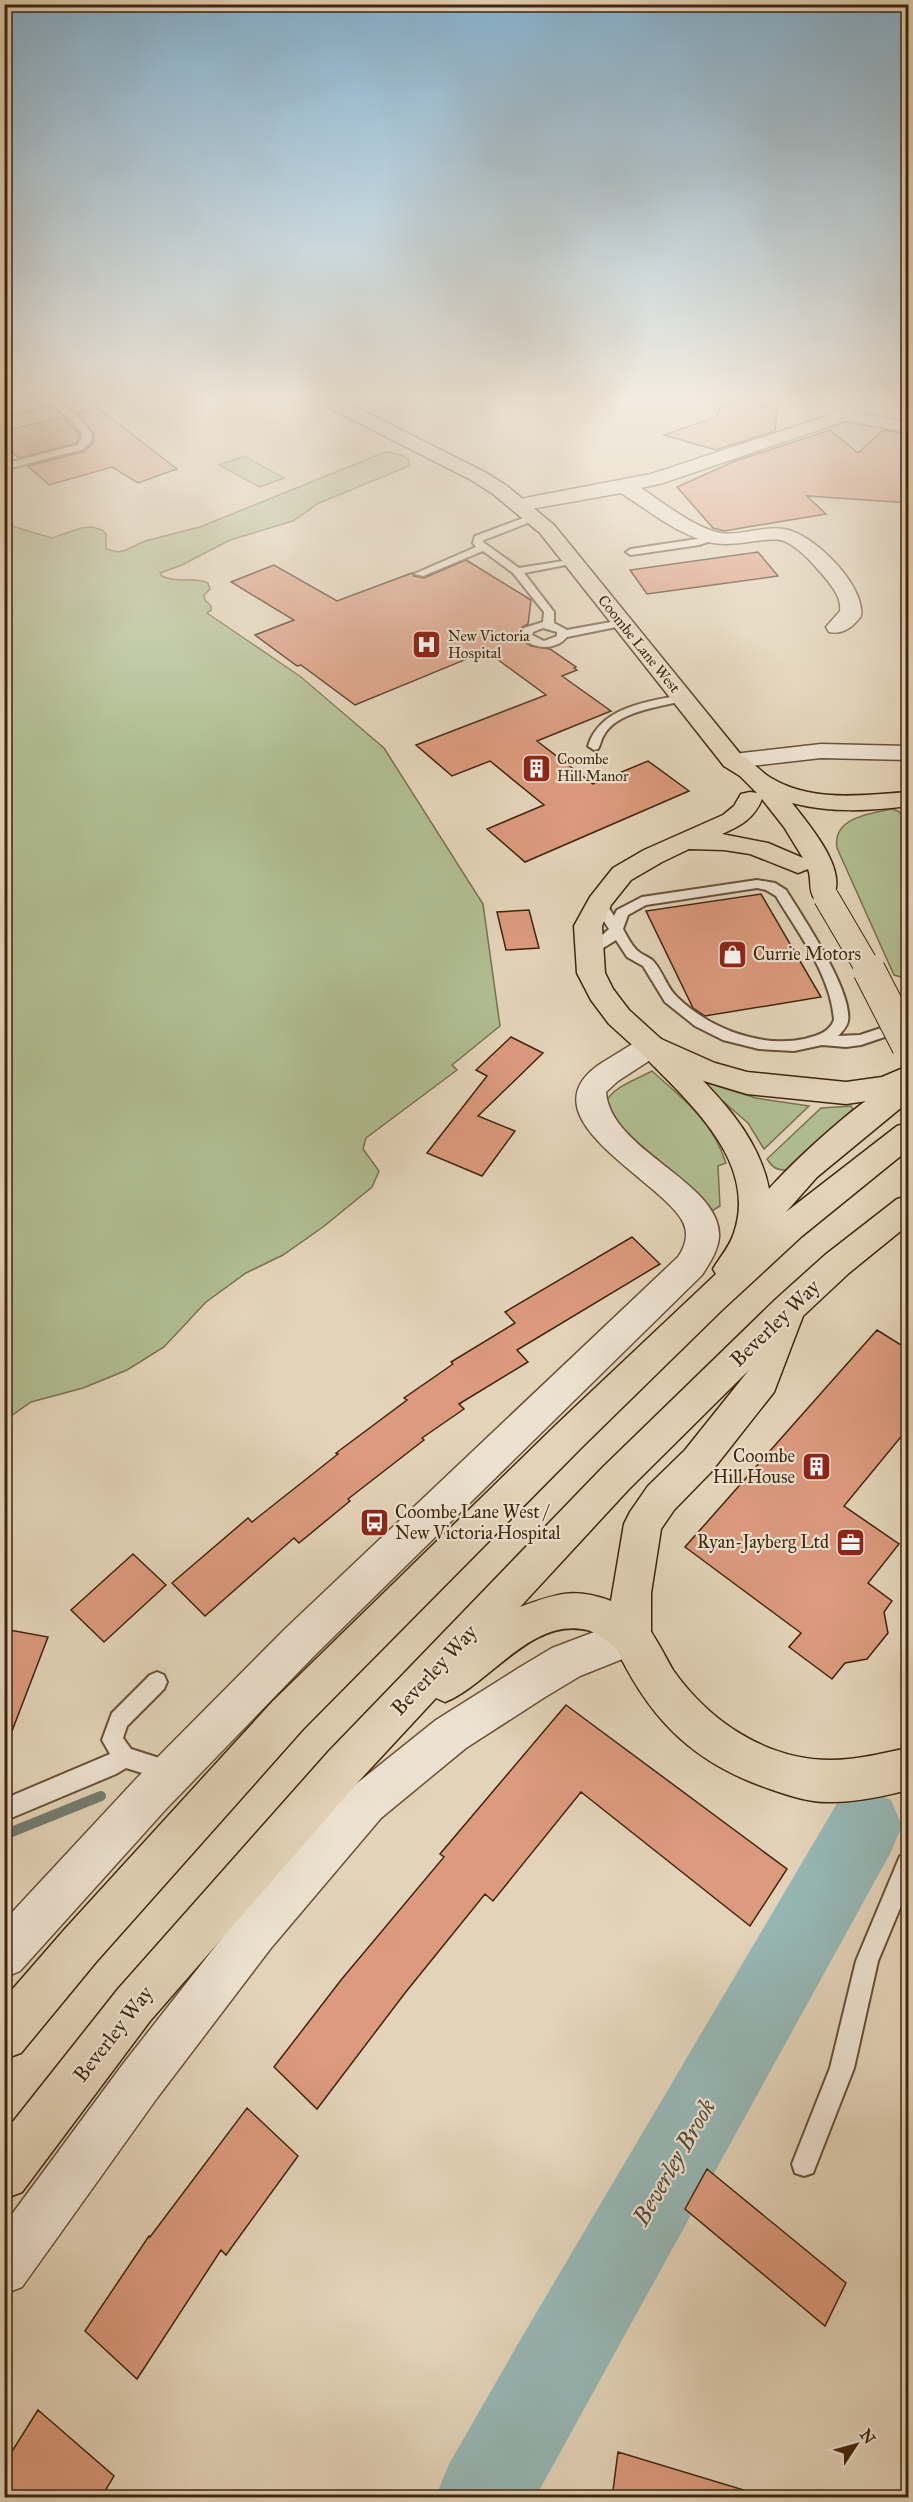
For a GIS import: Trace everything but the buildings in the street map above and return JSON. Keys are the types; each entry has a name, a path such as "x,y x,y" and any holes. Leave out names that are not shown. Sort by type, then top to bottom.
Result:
{"main road":[{"name":"Coombe Lane West","path":"533,517 548,530 733,761 734,776 755,790 803,855 824,895 861,954 909,1046"},
{"path":"752,1229 754,1192 747,1162 726,1126 651,1046 620,1017 601,993 591,973 588,926 599,903 622,874 653,856 732,820 745,810 755,790 776,791 811,802 834,805 906,801"},
{"path":"683,844 723,840 803,855 812,835 836,815 866,804"},
{"path":"651,1046 705,1071 747,1083 810,1091 846,1093 888,1087 909,1077"},
{"path":"710,1299 737,1258 752,1229 806,1169 873,1113 909,1087"},
{"path":"4,2036 80,1946 288,1715 710,1299 790,1227 909,1134"},
{"name":"Beverley Way","path":"4,2174 134,2005 344,1766 616,1478 788,1309 837,1264 909,1208"},
{"path":"631,1637 631,1593 643,1524 661,1498 698,1461 762,1382 788,1309"},
{"path":"344,1766 453,1675 528,1624 552,1614 573,1610 591,1612 612,1622 631,1637 675,1707 702,1734 735,1756 787,1774 830,1781 909,1769"}],"street":[{"path":"673,517 698,532 712,537 731,540 779,534 799,540 846,592 852,605 850,616 837,627"},
{"path":"733,761 818,751 909,753"},
{"path":"4,1955 172,1772 336,1606 502,1444 682,1274 697,1255 703,1233 698,1219 687,1204 597,1119 591,1103 591,1089 606,1074 651,1046"},
{"path":"4,2269 140,2081 255,1932 366,1803 451,1734 521,1690 566,1662 631,1637"}],"lane":[{"path":"517,517 480,538 478,543 517,571 549,612 548,625"},
{"path":"631,552 699,542 712,537"},
{"path":"419,574 482,548"},
{"path":"517,571 572,561"},
{"path":"563,634 579,633 622,623"},
{"path":"548,625 558,628 563,634 560,640 549,644 537,643 526,636 531,627 548,625"},
{"path":"594,746 595,738 605,724 638,709 683,698"},
{"path":"590,952 610,940 618,930 622,913 642,901 757,884 776,889 781,893 831,976 841,1019 837,1028 822,1040"},
{"path":"599,903 632,954 648,963 670,999 700,1023 728,1036 759,1044 794,1046 822,1040 846,1042 861,1040 909,1024"},
{"path":"157,1682 118,1720 112,1740 124,1757 172,1772"},
{"path":"4,1810 109,1767 124,1757"},
{"path":"804,2164 842,2068 867,1960 909,1864"}],"green space":[{"path":"225,517 299,517 293,521 230,540 182,565 160,573 168,578 208,583 210,589 204,595 211,610 207,613 301,677 384,748 483,904 500,1026 452,1065 457,1070 366,1138 363,1149 379,1171 372,1187 323,1227 283,1255 246,1273 206,1302 164,1347 127,1370 83,1388 31,1402 5,1420 5,524 52,538 81,528 92,527 106,534 106,549 118,552 145,541 200,527"},
{"path":"892,809 908,820 908,840 903,865 908,882 908,979 894,975 837,848 840,830 846,824 864,815"},
{"path":"652,1071 696,1112 720,1148 726,1163 718,1166 720,1206 710,1212 617,1125 606,1102 614,1092"},
{"path":"705,1082 756,1098 809,1106 764,1149 748,1123 703,1084"},
{"path":"851,1106 853,1109 786,1170 775,1168 767,1159 821,1108"}],"waterway":[{"path":"4,1835 101,1796"},
{"name":"Beverley Brook","path":"483,2498 554,2369 865,1826"}],"place":[{"name":"New Victoria Hospital","path":"427,645"},
{"name":"Coombe Hill Manor","path":"536,768"},
{"name":"Currie Motors","path":"732,954"},
{"name":"Coombe Hill House","path":"816,1466"},
{"name":"Coombe Lane West / New Victoria Hospital","path":"374,1522"},
{"name":"Ryan-Jayberg Ltd","path":"850,1542"}]}
